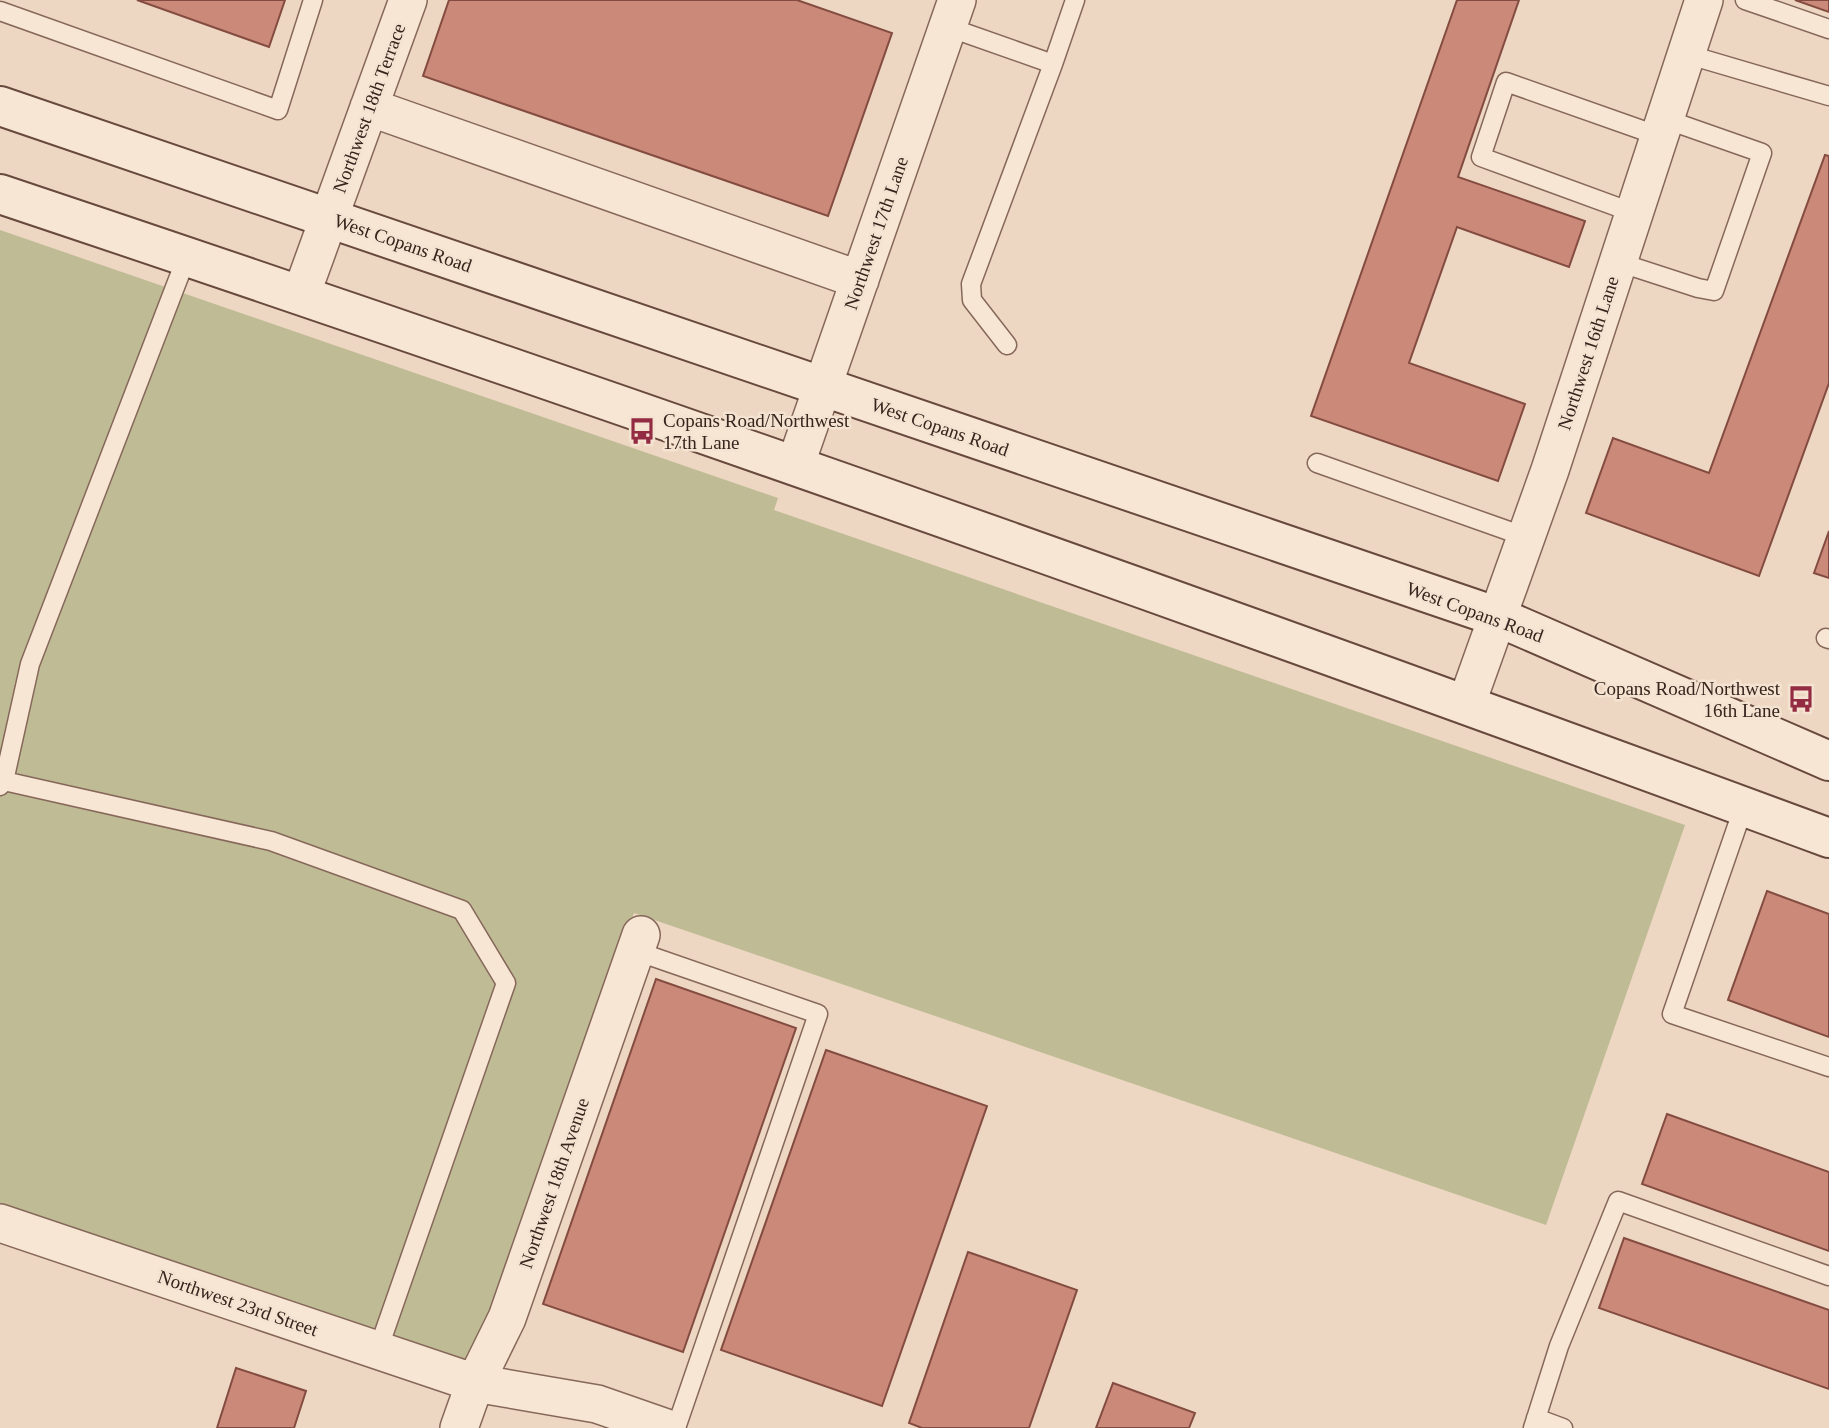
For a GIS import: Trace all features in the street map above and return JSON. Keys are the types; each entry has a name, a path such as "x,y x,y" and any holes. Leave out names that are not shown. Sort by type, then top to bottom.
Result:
{"main road":[{"name":"West Copans Road","path":"0,106 1498,617 1829,761"},
{"path":"0,194 795,466 1466,705 1829,838"}],"street":[{"name":"Northwest 18th Terrace","path":"301,295 408,0"},
{"name":"Northwest 16th Lane","path":"1466,705 1526,537 1704,0"},
{"name":"Northwest 17th Lane","path":"795,466 860,280 949,8"},
{"path":"369,107 860,280"},
{"name":"Northwest 18th Avenue","path":"459,1428 475,1383 507,1318 639,943"},
{"name":"Northwest 23rd Street","path":"0,1223 475,1383 597,1404 666,1428"}],"lane":[{"path":"0,11 278,110 313,0"},
{"path":"1007,345 972,300 971,284 1075,0"},
{"path":"1745,0 1829,29"},
{"path":"949,8 1052,64"},
{"path":"1686,54 1829,96"},
{"path":"1618,262 1698,288 1714,290 1762,153 1662,128 1506,82 1481,157 1634,213"},
{"path":"187,256 30,664 2,783 271,841 462,910 506,983 378,1350"},
{"path":"1317,463 1526,537"},
{"path":"1744,806 1672,1014 1829,1067"},
{"path":"639,943 818,1014 676,1428"},
{"path":"1563,1428 1535,1423 1559,1346 1618,1201 1829,1276"}],"shaded area":[{"path":"0,230 778,498 774,510 1685,825 1546,1225 634,913 476,1366 0,1203"}],"building":[{"path":"137,0 285,0 269,47"},
{"path":"449,0 797,0 892,33 828,216 423,76"},
{"path":"1457,0 1519,0 1458,177 1585,221 1569,267 1457,227 1409,363 1525,404 1498,481 1311,416"},
{"path":"1795,0 1829,0 1829,12"},
{"path":"1825,155 1829,156 1829,383 1759,576 1586,513 1613,438 1709,473"},
{"path":"1829,531 1829,578 1814,573"},
{"path":"1767,891 1829,914 1829,1037 1728,1000"},
{"path":"656,979 796,1028 683,1352 543,1304"},
{"path":"826,1050 987,1106 882,1406 721,1350"},
{"path":"1667,1114 1829,1172 1829,1251 1642,1184"},
{"path":"1624,1238 1829,1310 1829,1389 1599,1308"},
{"path":"968,1252 1077,1290 1029,1428 922,1428 909,1423"},
{"path":"236,1368 306,1391 294,1428 217,1428"},
{"path":"1113,1383 1195,1413 1189,1428 1096,1428"}],"place":[{"name":"Copans Road/Northwest 17th Lane","path":"642,431"},
{"name":"Copans Road/Northwest 16th Lane","path":"1801,699"}]}
